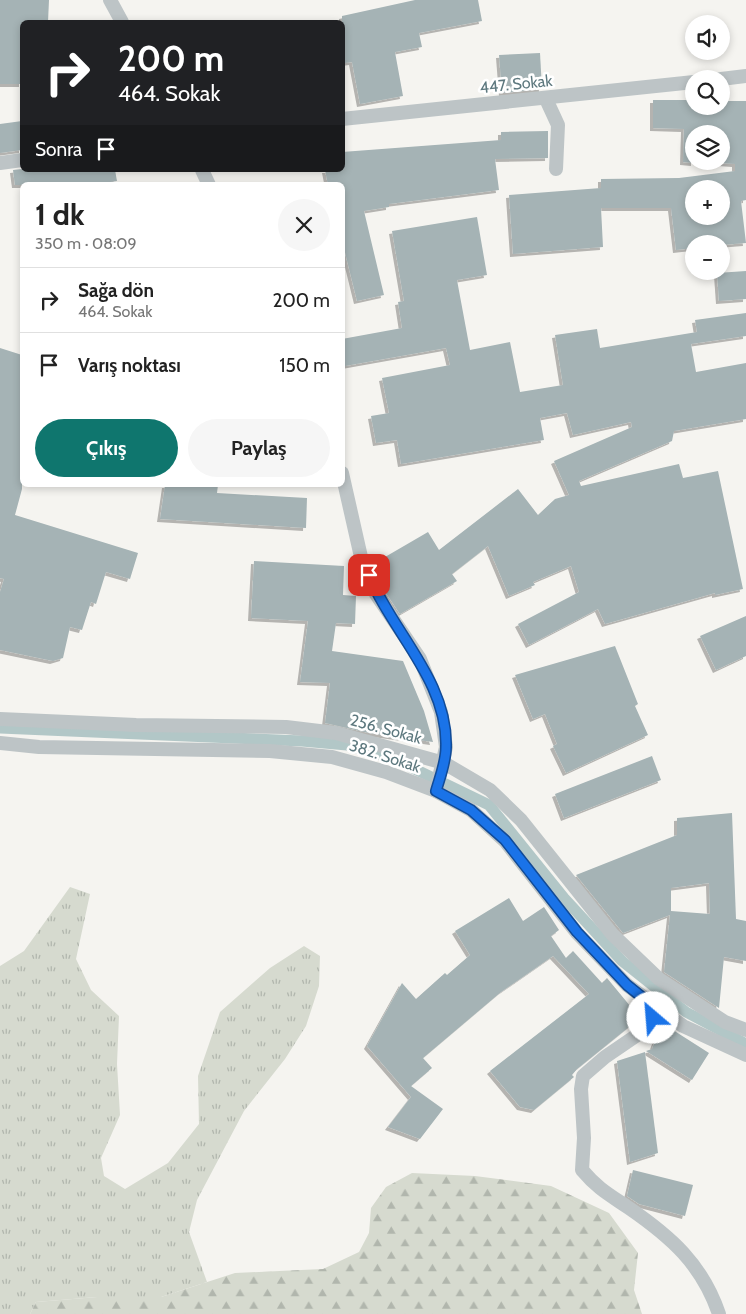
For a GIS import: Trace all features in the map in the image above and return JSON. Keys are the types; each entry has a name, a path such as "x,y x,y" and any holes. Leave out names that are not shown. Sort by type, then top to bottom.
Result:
{"street":[{"path":"110,0 121,20"},
{"path":"730,78 746,76"},
{"name":"447. Sokak","path":"345,119 685,83"},
{"path":"546,99 558,125 556,169"},
{"path":"0,163 20,160"},
{"path":"345,485 365,566 376,594 420,659 441,712 446,746 436,790"},
{"name":"256. Sokak","path":"0,718 136,725 286,727 336,733 442,767 490,790 521,820 612,934 659,979 725,1022 746,1030"},
{"name":"382. Sokak","path":"0,743 39,747 270,751 332,757 386,772 436,790 471,810 505,840 577,932 627,985 653,1006 683,1026 746,1055"},
{"path":"653,1006 653,1018 646,1029 604,1056 583,1076 581,1089 584,1138 582,1170 596,1187 667,1235 689,1258 714,1300 719,1314"}],"green space":[{"path":"70,887 90,894 76,959 91,990 119,1016 117,1064 120,1115 101,1158 104,1176 125,1189 168,1163 199,1124 198,1076 220,1012 270,968 304,946 320,956 319,986 306,1026 285,1059 244,1111 197,1200 189,1232 207,1282 161,1297 97,1297 36,1302 30,1314 0,1314 0,966 24,951"},
{"path":"412,1173 475,1176 551,1186 609,1213 638,1253 634,1290 642,1314 30,1314 36,1302 97,1297 161,1297 235,1273 323,1269 359,1252 369,1233 371,1208 386,1187"}],"building":[{"path":"0,0 49,0 48,20 20,20 20,84 0,84"},
{"path":"415,0 478,0 482,21 419,33 422,47 395,52 403,96 360,104 352,62 345,63 345,20 342,20 342,16"},
{"path":"540,53 542,89 502,93 499,55"},
{"path":"653,100 685,100 685,115 730,115 730,101 746,101 746,200 741,201 746,243 730,244 730,235 685,235 685,249 676,250 671,208 601,208 603,247 513,254 509,195 601,188 601,179 679,178 735,171 735,164 730,164 730,125 685,125 685,162 683,162 684,129 653,128"},
{"path":"20,121 20,150 0,153 0,124"},
{"path":"548,131 548,158 495,159 499,190 389,204 389,207 364,211 384,295 357,301 345,252 345,182 327,182 325,172 345,172 345,152 501,140 501,132"},
{"path":"20,169 20,172 115,172 117,181 20,182 20,185 15,185 13,170"},
{"path":"477,217 487,275 457,280 470,350 510,342 520,392 563,385 555,335 597,329 600,348 697,332 695,320 746,313 746,336 691,344 696,372 746,363 746,419 674,431 672,441 579,481 581,486 679,464 683,478 718,471 743,589 715,595 715,593 605,624 598,609 529,645 518,624 579,592 571,566 533,582 535,585 509,596 488,546 452,574 457,581 400,614 384,590 373,564 428,532 439,550 518,489 538,515 555,499 569,495 554,461 632,427 631,422 573,435 567,413 540,418 544,440 401,464 397,440 376,443 371,416 389,413 382,378 450,365 446,348 345,366 345,338 402,328 398,302 404,301 392,231"},
{"path":"746,271 746,299 719,301 718,280 730,280 730,272"},
{"path":"0,348 20,354 20,487 22,489 15,515 138,553 130,579 106,572 96,604 91,602 82,630 70,627 63,658 53,661 0,650 0,592 4,579 0,578"},
{"path":"165,487 218,487 217,493 307,498 306,528 160,519"},
{"path":"254,561 344,566 343,595 356,596 355,624 336,623 332,651 403,661 424,711 433,742 369,733 325,723 330,683 300,682 308,621 251,618"},
{"path":"746,616 746,656 716,670 700,636"},
{"path":"615,646 638,704 635,706 648,735 566,773 553,746 557,744 545,714 533,719 515,675"},
{"path":"652,756 661,780 564,818 555,794"},
{"path":"732,813 736,919 746,921 746,961 724,957 719,1008 664,972 670,915 623,933 576,875 677,835 677,818","holes":["709,883 710,914 671,911 671,888"]},
{"path":"509,898 523,921 544,907 559,930 551,936 566,958 573,951 602,983 607,978 640,1018 577,1069 572,1075 574,1077 534,1110 520,1107 490,1071 589,994 553,956 501,992 423,1058 432,1068 411,1086 443,1109 420,1139 388,1127 411,1097 367,1046 402,983 416,999 445,973 447,975 470,955 455,931"},
{"path":"662,1023 709,1053 692,1080 646,1051 652,1049"},
{"path":"645,1052 658,1153 630,1162 617,1061"},
{"path":"633,1170 693,1185 685,1216 639,1204 627,1196"}],"waterway":[{"path":"0,728 302,741 347,745 394,759 489,805 564,898 622,961 686,1012 746,1044"}],"route":[{"path":"369,575 376,594 420,659 441,712 446,746 444,763 436,791 471,810 505,840 577,932 627,985 653,1006 653,1018"}]}
